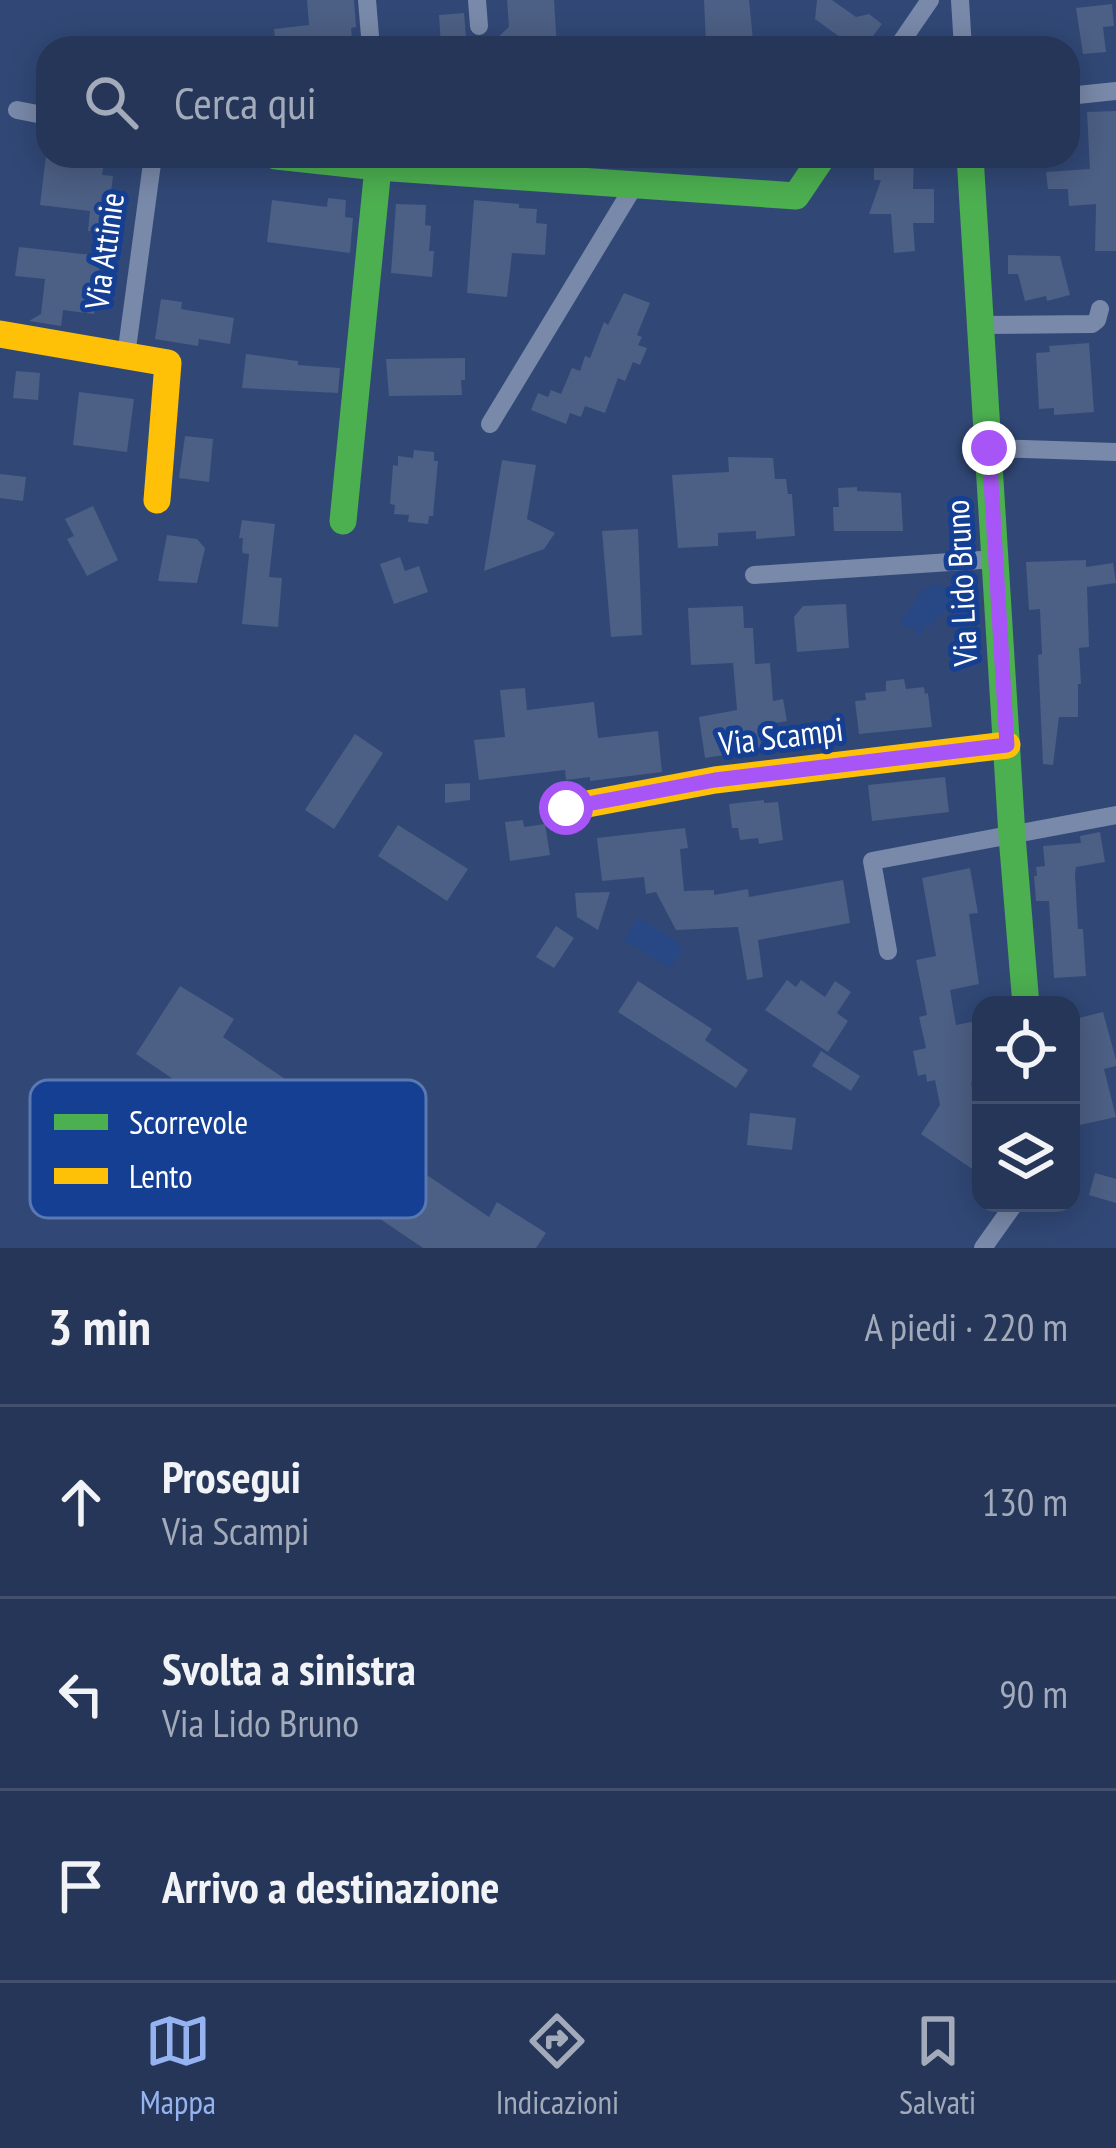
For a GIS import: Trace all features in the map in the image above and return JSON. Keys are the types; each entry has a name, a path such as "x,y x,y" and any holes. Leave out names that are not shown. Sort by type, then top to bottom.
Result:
{"street":[{"path":"367,0 370,36"},
{"path":"477,0 479,26"},
{"path":"905,36 930,0"},
{"path":"960,0 962,36"},
{"path":"1080,95 1116,91"},
{"path":"17,110 36,114"},
{"name":"Via Attinie","path":"126,356 151,168"},
{"path":"343,520 378,168"},
{"path":"404,168 796,196 815,168"},
{"name":"Via Lido Bruno","path":"971,168 1025,996"},
{"path":"490,424 634,186"},
{"path":"981,325 1092,323 1100,309"},
{"path":"0,334 168,363 157,500"},
{"path":"989,448 1116,452"},
{"path":"754,575 996,559"},
{"name":"Via Scampi","path":"566,808 715,780 1007,745"},
{"path":"888,951 872,861 1116,815"},
{"path":"983,1248 1009,1212"}],"water":[{"path":"934,584 945,588 948,606 929,627 923,625 924,632 918,635 915,626 908,629 901,621 920,592"},
{"path":"638,918 678,942 681,951 670,968 624,940"}],"building":[{"path":"307,0 354,0 356,27 351,28 352,36 275,36 274,29 309,25"},
{"path":"507,0 554,0 556,36 499,36 509,27"},
{"path":"704,0 749,0 753,36 706,36"},
{"path":"817,0 832,0 856,17 869,14 882,24 873,36 838,36 815,19"},
{"path":"1112,4 1114,26 1103,27 1106,52 1083,54 1076,8"},
{"path":"464,13 466,36 440,36 439,15"},
{"path":"1116,111 1116,251 1095,251 1096,204 1069,206 1068,189 1048,189 1046,172 1090,169 1087,112"},
{"path":"45,168 103,168 102,175 113,176 106,233 88,231 90,211 40,205"},
{"path":"874,168 914,168 913,189 934,189 934,223 913,223 915,251 894,253 891,214 869,214 881,180 874,180"},
{"path":"328,198 346,200 345,217 353,218 350,253 267,242 272,200 327,207"},
{"path":"474,200 537,209 536,223 547,224 545,255 512,253 507,297 467,293"},
{"path":"396,204 426,205 425,225 431,226 429,251 434,251 432,277 391,273"},
{"path":"19,247 101,256 94,314 63,310 61,326 29,321 41,314 45,279 15,276"},
{"path":"1008,255 1060,256 1070,295 1025,301 1018,274 1008,274"},
{"path":"624,293 650,303 637,335 642,337 638,345 647,348 640,365 633,362 625,381 618,378 605,413 585,406 581,417 570,413 566,424 531,410 538,393 561,394 572,368 580,371"},
{"path":"161,299 182,302 181,309 234,318 230,344 199,339 198,346 155,339"},
{"path":"1089,343 1094,412 1054,415 1054,408 1039,409 1036,353 1050,352 1049,346"},
{"path":"246,354 340,368 338,393 242,388"},
{"path":"465,358 462,395 389,396 386,359"},
{"path":"16,371 40,373 38,400 13,398"},
{"path":"79,392 134,399 127,452 73,445"},
{"path":"185,436 213,439 209,482 179,478"},
{"path":"414,450 434,452 434,461 438,461 433,516 428,524 408,522 409,515 394,514 395,505 390,504 393,465 398,466 398,456 413,458"},
{"path":"728,457 773,458 775,479 786,479 788,494 792,494 795,536 756,539 756,531 718,533 718,546 678,548 672,475 729,472"},
{"path":"502,460 536,465 527,519 555,533 544,549 484,571"},
{"path":"0,474 26,477 23,501 0,498"},
{"path":"857,487 857,491 901,493 903,531 834,531 838,488"},
{"path":"93,506 118,560 87,576 67,539 74,536 65,519"},
{"path":"242,520 275,524 269,577 282,578 278,627 242,624 249,554 243,553 243,538 239,538"},
{"path":"638,529 642,635 611,637 602,531"},
{"path":"167,535 197,539 205,548 197,583 158,581"},
{"path":"400,557 405,571 419,566 428,592 394,604 380,564"},
{"path":"1086,560 1086,567 1113,563 1116,583 1087,587 1089,647 1079,648 1078,717 1059,717 1053,765 1043,764 1040,609 1029,610 1026,562"},
{"path":"846,604 849,648 797,652 794,617 803,606"},
{"path":"743,606 744,628 753,628 755,664 770,663 773,701 783,699 787,721 758,726 762,749 705,758 699,717 737,710 733,663 691,665 688,608"},
{"path":"904,679 906,689 924,687 928,693 932,727 859,734 855,701 866,700 865,693 886,691 886,681"},
{"path":"525,688 527,710 594,702 598,738 658,731 662,772 590,781 590,777 566,780 565,770 479,780 474,740 505,737 500,690"},
{"path":"355,734 383,753 334,829 305,810"},
{"path":"945,777 949,812 872,821 868,785"},
{"path":"470,783 470,800 445,803 445,784"},
{"path":"778,802 783,840 759,844 758,838 740,840 738,828 732,828 729,804"},
{"path":"523,820 524,827 545,824 550,855 510,861 505,822"},
{"path":"398,825 468,869 447,901 378,856"},
{"path":"685,828 688,848 680,849 684,891 714,890 714,895 748,889 749,897 843,880 850,923 758,940 763,977 747,980 738,927 676,930 656,892 646,894 644,877 602,881 597,838"},
{"path":"1100,832 1105,862 1076,867 1075,874 1086,976 1054,978 1049,901 1036,901 1036,867 1045,866 1043,846 1081,843 1080,836"},
{"path":"970,868 978,913 969,914 979,984 950,990 956,1025 972,1022 972,1169 921,1134 940,1105 935,1080 927,1082 926,1074 918,1076 913,1051 926,1048 919,1017 927,1015 916,960 936,956 922,878"},
{"path":"610,892 598,930 577,917 575,893"},
{"path":"556,926 574,938 554,968 536,957"},
{"path":"787,980 796,987 801,980 825,997 835,981 851,992 837,1013 848,1021 828,1052 765,1010"},
{"path":"638,981 712,1029 705,1040 748,1070 736,1088 618,1012"},
{"path":"180,986 234,1019 223,1037 287,1080 174,1080 136,1054"},
{"path":"1103,1012 1116,1060 1116,1066 1104,1069 1116,1117 1080,1125 1080,1104 1080,1018"},
{"path":"821,1051 860,1076 851,1091 812,1066"},
{"path":"750,1113 796,1118 792,1150 747,1145"},
{"path":"1095,1173 1116,1179 1116,1203 1089,1195"},
{"path":"426,1174 489,1217 497,1202 546,1233 536,1248 423,1248 379,1218 426,1218"}],"traffic: fast":[{"path":"343,521 378,168"},
{"path":"392,168 796,196 815,168"},
{"path":"971,168 1025,996"}],"traffic: slow":[{"path":"0,334 168,363 157,500"},
{"path":"566,808 715,780 1007,745"}],"route":[{"path":"566,808 715,780 1007,745 989,448"}]}
